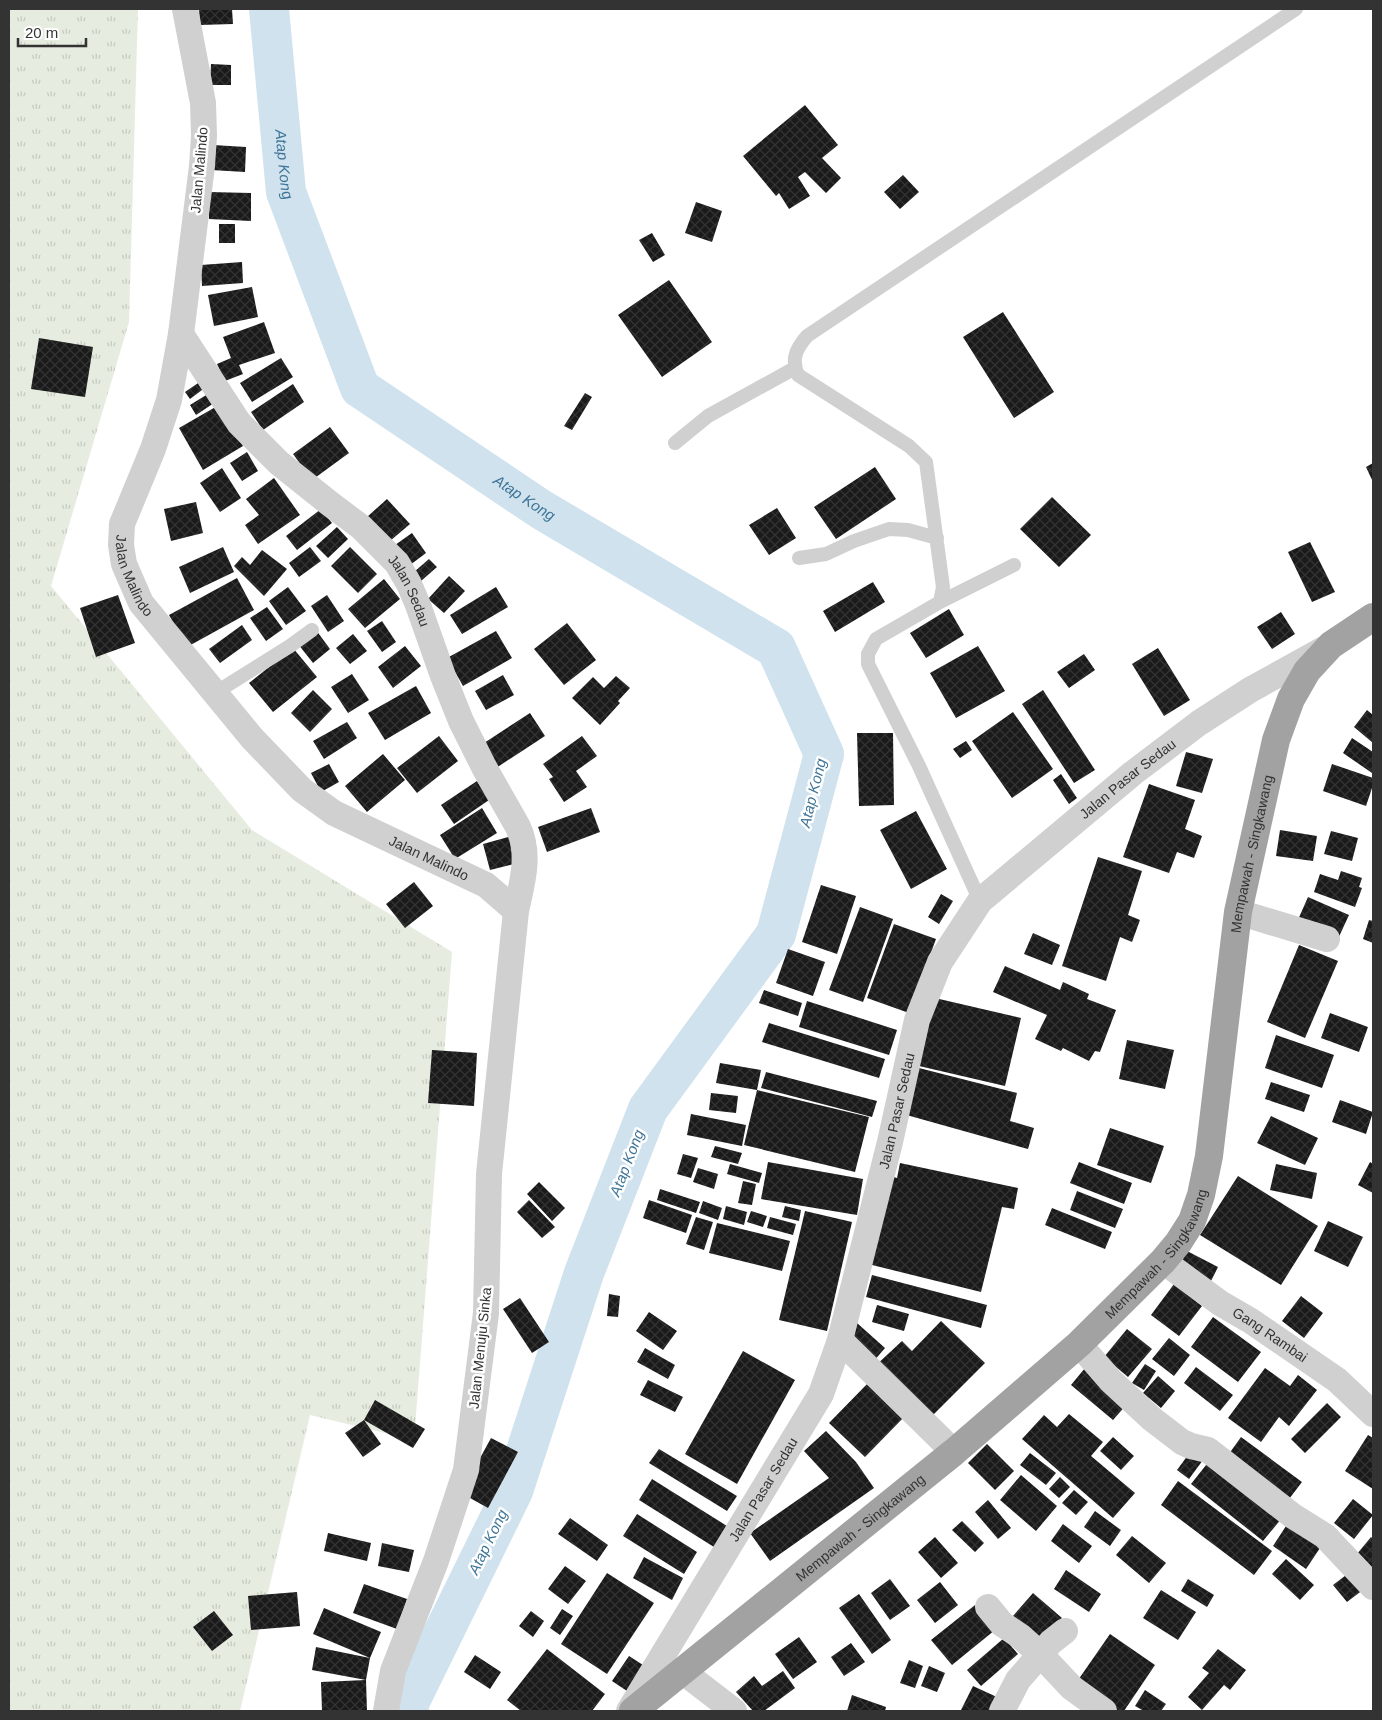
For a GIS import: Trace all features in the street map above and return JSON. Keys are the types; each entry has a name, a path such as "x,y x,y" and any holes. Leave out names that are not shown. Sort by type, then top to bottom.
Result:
{"highway":[{"name":"Mempawah - Singkawang","path":"633,1711 954,1452 1079,1344 1163,1261 1178,1243 1192,1220 1201,1195 1208,1156 1238,912 1276,740 1291,699 1307,671 1331,645 1370,625"}],"street":[{"name":"Jalan Malindo","path":"185,9 203,103 204,136 181,334 169,400 153,449 122,524 121,545 124,564 141,603 252,738 302,790 334,813 486,885 516,911"},
{"name":"Jalan Sedau","path":"181,334 239,423 279,463 328,504 360,527 397,563 409,584 461,720 484,767 523,837 525,870 516,911"},
{"name":"Jalan Pasar Sedau","path":"629,1711 821,1394 840,1340 890,1142 917,1020 940,962 980,900 1133,773 1199,723 1250,690 1331,645"},
{"name":"Jalan Menuju Sinka","path":"386,1711 393,1672 436,1561 466,1470 486,1313 489,1174 516,911"},
{"path":"1238,912 1327,939"},
{"name":"Gang Rambai","path":"1163,1261 1220,1303 1251,1321 1337,1380 1373,1414"},
{"path":"840,1340 954,1452"},
{"path":"1079,1344 1111,1381 1152,1419 1182,1442 1208,1450 1292,1516 1325,1536 1373,1587"},
{"path":"988,1607 1002,1624 1020,1636 1040,1654 1072,1688 1104,1711"},
{"path":"1002,1711 1014,1686 1040,1654 1065,1631"},
{"path":"682,1672 734,1711"}],"lane":[{"path":"940,602 943,595 943,587 926,462 909,446 798,375 795,368 795,354 798,347 807,336 1296,9"},
{"path":"675,443 708,416 795,368"},
{"path":"799,558 826,554 854,540 890,528 908,530 937,538"},
{"path":"980,900 919,766 868,664 868,654 876,639 940,602 1014,565"},
{"path":"215,693 312,630"}],"green space":[{"path":"9,9 138,9 129,322 51,586 252,830 452,952 414,1440 310,1415 240,1711 9,1711"}],"building":[{"path":"199,9 232,9 233,24 200,25"},
{"path":"211,64 231,65 231,85 210,85"},
{"path":"805,105 838,145 822,158 841,178 826,193 805,172 798,177 810,196 789,209 779,193 776,196 743,156"},
{"path":"213,145 246,147 245,172 211,170"},
{"path":"903,175 919,192 900,209 884,192"},
{"path":"209,192 251,193 251,221 209,219"},
{"path":"696,202 722,211 712,242 685,233"},
{"path":"219,224 235,224 235,243 219,243"},
{"path":"652,233 665,255 653,262 639,240"},
{"path":"242,262 243,283 202,286 201,265"},
{"path":"669,280 712,342 662,377 618,315"},
{"path":"252,287 258,317 214,326 208,295"},
{"path":"1003,312 1054,392 1014,418 963,337"},
{"path":"264,322 275,353 239,365 243,374 225,381 217,364 231,358 223,337"},
{"path":"39,338 93,347 85,397 31,389"},
{"path":"281,358 293,377 252,402 240,383"},
{"path":"201,381 206,387 190,399 185,392"},
{"path":"293,384 304,402 263,430 251,412"},
{"path":"211,392 217,401 196,415 190,405"},
{"path":"585,393 592,397 572,430 564,426"},
{"path":"219,405 243,446 203,470 179,428"},
{"path":"330,427 349,453 312,480 293,454"},
{"path":"247,452 258,471 242,481 230,463"},
{"path":"1373,463 1373,482 1366,467"},
{"path":"875,467 896,499 836,539 814,507"},
{"path":"222,468 241,498 220,512 200,483"},
{"path":"274,478 300,515 258,544 245,525 259,515 246,499"},
{"path":"1052,497 1091,535 1059,567 1020,529"},
{"path":"387,499 410,524 390,541 367,517"},
{"path":"196,502 203,533 171,541 164,509"},
{"path":"777,508 796,538 769,555 749,525"},
{"path":"321,509 332,523 297,550 286,536"},
{"path":"337,527 348,539 328,558 316,546"},
{"path":"412,533 426,553 410,565 395,545"},
{"path":"1310,542 1335,592 1312,602 1288,552"},
{"path":"223,547 234,572 190,593 179,567"},
{"path":"310,547 321,561 299,577 289,563"},
{"path":"350,547 377,574 358,593 331,566"},
{"path":"262,550 287,569 264,596 234,566 242,557 250,565"},
{"path":"429,559 437,567 421,581 414,572"},
{"path":"449,576 465,591 444,613 428,599"},
{"path":"237,578 254,610 187,647 169,615"},
{"path":"384,579 400,599 365,628 348,609"},
{"path":"873,582 885,602 835,632 823,611"},
{"path":"288,587 306,611 286,625 269,601"},
{"path":"496,587 508,607 462,634 450,615"},
{"path":"118,595 135,643 96,657 80,608"},
{"path":"327,595 344,621 328,632 311,606"},
{"path":"267,607 283,629 266,641 250,618"},
{"path":"949,609 964,635 926,658 910,633"},
{"path":"1281,612 1295,634 1272,649 1257,627"},
{"path":"382,621 396,642 382,652 367,631"},
{"path":"567,623 596,660 564,685 534,649"},
{"path":"242,625 252,640 220,663 209,649"},
{"path":"316,630 330,649 313,663 298,644"},
{"path":"496,631 512,658 463,686 447,658"},
{"path":"353,634 367,651 350,664 336,648"},
{"path":"405,646 421,666 393,688 378,667"},
{"path":"978,646 1005,691 956,718 930,673"},
{"path":"293,648 317,677 273,712 249,683"},
{"path":"1158,648 1190,700 1164,716 1132,664"},
{"path":"1084,654 1095,670 1069,688 1057,672"},
{"path":"352,674 369,700 348,713 331,687"},
{"path":"503,675 514,695 486,710 475,691"},
{"path":"616,676 630,688 618,701 620,703 600,725 572,698 593,677 604,688"},
{"path":"416,686 431,713 385,740 368,713"},
{"path":"313,690 332,709 310,732 291,713"},
{"path":"1043,690 1095,770 1074,783 1022,704"},
{"path":"1367,710 1373,715 1373,743 1354,727"},
{"path":"1013,712 1053,769 1012,798 972,741"},
{"path":"530,713 545,736 496,768 481,745"},
{"path":"347,722 357,738 324,759 313,741"},
{"path":"857,733 893,733 894,805 859,806"},
{"path":"439,736 458,761 417,793 397,768"},
{"path":"582,736 597,756 576,771 587,787 564,802 549,779 553,777 543,764"},
{"path":"1352,738 1373,752 1372,773 1343,753"},
{"path":"966,741 972,750 960,758 953,749"},
{"path":"1186,752 1213,759 1202,793 1176,786"},
{"path":"383,754 405,780 367,812 345,786"},
{"path":"329,764 339,782 321,792 311,773"},
{"path":"1332,764 1373,778 1373,785 1366,806 1323,791"},
{"path":"1061,774 1077,798 1069,804 1053,780"},
{"path":"477,781 489,800 454,824 441,805"},
{"path":"1149,784 1195,800 1185,829 1202,836 1194,858 1177,852 1169,873 1123,857"},
{"path":"482,808 497,833 455,859 440,835"},
{"path":"591,808 600,832 547,852 538,827"},
{"path":"916,811 947,869 911,889 880,830"},
{"path":"1280,830 1317,836 1313,861 1276,856"},
{"path":"1331,831 1358,838 1352,861 1324,854"},
{"path":"512,836 518,863 490,870 483,844"},
{"path":"1098,857 1142,871 1128,915 1140,920 1132,942 1120,937 1106,981 1062,966"},
{"path":"1341,871 1362,878 1359,887 1362,888 1355,907 1314,892 1320,874 1338,880"},
{"path":"414,882 433,906 405,928 386,904"},
{"path":"821,885 856,896 837,954 802,942"},
{"path":"941,894 953,901 939,924 928,917"},
{"path":"1308,897 1349,915 1337,941 1297,922"},
{"path":"860,907 893,919 863,1002 829,990"},
{"path":"1369,920 1373,921 1373,943 1363,939"},
{"path":"894,924 936,939 909,1013 867,998"},
{"path":"1033,933 1060,945 1052,965 1024,954"},
{"path":"1299,945 1338,961 1305,1038 1267,1022"},
{"path":"788,949 825,962 813,996 776,983"},
{"path":"1005,966 1060,990 1063,982 1089,994 1087,999 1116,1010 1100,1052 1095,1051 1089,1061 1063,1048 1061,1051 1035,1039 1047,1015 993,992"},
{"path":"764,990 802,1003 798,1016 759,1003"},
{"path":"935,998 1021,1018 1005,1086 919,1066"},
{"path":"807,1001 897,1030 889,1055 799,1027"},
{"path":"1330,1013 1368,1027 1359,1052 1321,1038"},
{"path":"769,1023 885,1059 879,1078 762,1042"},
{"path":"1276,1035 1334,1055 1322,1088 1265,1068"},
{"path":"1127,1040 1174,1050 1165,1089 1119,1079"},
{"path":"432,1050 477,1053 474,1106 428,1103"},
{"path":"720,1063 761,1070 757,1090 716,1083"},
{"path":"915,1067 1017,1093 1010,1121 1034,1128 1028,1149 903,1114"},
{"path":"766,1072 877,1101 872,1117 761,1088"},
{"path":"1271,1082 1310,1095 1304,1112 1265,1099"},
{"path":"757,1090 869,1117 855,1172 744,1145"},
{"path":"711,1093 738,1096 736,1113 709,1110"},
{"path":"1340,1100 1373,1112 1366,1134 1332,1122"},
{"path":"691,1114 746,1125 742,1146 687,1135"},
{"path":"1271,1116 1318,1138 1305,1165 1257,1143"},
{"path":"1110,1128 1164,1146 1151,1183 1097,1165"},
{"path":"715,1146 742,1153 738,1164 711,1157"},
{"path":"683,1154 698,1158 691,1178 677,1174"},
{"path":"768,1162 863,1179 857,1215 761,1199"},
{"path":"1079,1162 1132,1183 1124,1204 1070,1183"},
{"path":"1370,1162 1373,1164 1373,1193 1358,1185"},
{"path":"900,1163 1018,1188 1014,1209 1002,1207 981,1292 868,1264 890,1176 897,1178"},
{"path":"730,1164 762,1173 759,1183 727,1174"},
{"path":"1276,1164 1317,1173 1312,1199 1270,1190"},
{"path":"698,1168 718,1174 714,1189 693,1182"},
{"path":"1238,1176 1318,1226 1281,1285 1200,1235"},
{"path":"743,1181 756,1184 752,1205 738,1203"},
{"path":"539,1182 565,1208 552,1221 527,1194"},
{"path":"660,1189 700,1202 696,1213 657,1200"},
{"path":"1077,1191 1123,1209 1115,1228 1070,1210"},
{"path":"529,1200 555,1227 542,1238 517,1212"},
{"path":"649,1200 692,1215 686,1233 643,1218"},
{"path":"703,1201 722,1208 718,1220 699,1213"},
{"path":"726,1206 747,1212 744,1225 723,1219"},
{"path":"785,1206 801,1210 799,1221 782,1217"},
{"path":"1052,1208 1112,1232 1105,1249 1045,1225"},
{"path":"751,1211 767,1216 763,1227 747,1222"},
{"path":"805,1211 852,1222 827,1331 779,1320"},
{"path":"696,1217 713,1222 704,1250 686,1244"},
{"path":"770,1217 796,1224 793,1235 767,1228"},
{"path":"1328,1221 1363,1237 1348,1267 1314,1251"},
{"path":"717,1223 790,1241 782,1271 709,1253"},
{"path":"1187,1251 1218,1267 1211,1281 1180,1265"},
{"path":"872,1275 987,1305 981,1328 866,1297"},
{"path":"1174,1284 1202,1306 1179,1336 1151,1315"},
{"path":"609,1294 620,1296 618,1317 607,1316"},
{"path":"1301,1296 1323,1313 1304,1338 1282,1321"},
{"path":"520,1298 549,1342 532,1353 503,1309"},
{"path":"877,1305 909,1314 904,1331 872,1322"},
{"path":"649,1312 677,1331 663,1350 636,1331"},
{"path":"1213,1317 1261,1352 1238,1382 1191,1347"},
{"path":"941,1321 985,1363 928,1420 873,1368 902,1341 912,1351"},
{"path":"857,1323 885,1348 873,1362 845,1337"},
{"path":"1127,1329 1152,1349 1128,1377 1104,1357"},
{"path":"1169,1338 1190,1355 1174,1376 1152,1359"},
{"path":"645,1348 675,1365 668,1379 637,1362"},
{"path":"743,1351 795,1380 737,1484 685,1454"},
{"path":"1145,1364 1156,1371 1144,1390 1132,1383"},
{"path":"1196,1367 1233,1395 1220,1411 1184,1383"},
{"path":"1085,1368 1127,1404 1113,1420 1071,1385"},
{"path":"1265,1368 1290,1386 1298,1375 1317,1390 1289,1426 1279,1417 1261,1442 1228,1418"},
{"path":"1158,1376 1175,1391 1161,1408 1143,1393"},
{"path":"648,1380 683,1397 675,1412 640,1395"},
{"path":"869,1382 905,1416 865,1457 829,1423"},
{"path":"375,1400 425,1429 413,1448 364,1420"},
{"path":"1327,1403 1341,1417 1305,1453 1291,1439"},
{"path":"1069,1414 1103,1442 1091,1456 1135,1493 1113,1518 1022,1439 1044,1415 1057,1427"},
{"path":"364,1420 381,1444 363,1457 345,1433"},
{"path":"826,1431 856,1462 874,1488 770,1561 750,1533 829,1478 804,1451"},
{"path":"1368,1435 1373,1438 1373,1489 1345,1471"},
{"path":"1113,1437 1134,1456 1121,1470 1100,1451"},
{"path":"1241,1437 1302,1482 1286,1503 1226,1458"},
{"path":"491,1438 518,1452 488,1508 461,1493"},
{"path":"987,1444 1014,1471 995,1490 968,1463"},
{"path":"659,1449 737,1496 727,1511 649,1463"},
{"path":"1191,1451 1203,1460 1189,1479 1177,1470"},
{"path":"1030,1453 1056,1473 1046,1485 1020,1465"},
{"path":"1210,1460 1282,1518 1263,1541 1191,1484"},
{"path":"1021,1475 1057,1506 1036,1531 1000,1500"},
{"path":"1060,1477 1070,1487 1059,1498 1049,1489"},
{"path":"652,1479 727,1526 714,1547 639,1500"},
{"path":"1178,1481 1272,1551 1254,1575 1161,1505"},
{"path":"1074,1490 1088,1502 1076,1515 1062,1503"},
{"path":"1353,1499 1373,1515 1354,1539 1334,1523"},
{"path":"988,1500 1011,1528 998,1539 975,1512"},
{"path":"1095,1511 1121,1530 1110,1546 1084,1527"},
{"path":"637,1514 697,1552 684,1574 623,1536"},
{"path":"570,1518 608,1545 597,1561 558,1534"},
{"path":"962,1521 984,1543 975,1552 952,1530"},
{"path":"1288,1523 1322,1545 1306,1569 1273,1546"},
{"path":"1063,1524 1092,1546 1079,1563 1051,1541"},
{"path":"328,1533 371,1543 367,1561 324,1551"},
{"path":"1132,1536 1166,1563 1149,1583 1116,1555"},
{"path":"935,1537 958,1563 941,1578 918,1552"},
{"path":"1371,1537 1373,1539 1373,1578 1352,1560"},
{"path":"382,1543 414,1550 409,1572 378,1566"},
{"path":"644,1557 683,1578 672,1600 633,1578"},
{"path":"1286,1559 1314,1585 1300,1600 1272,1574"},
{"path":"565,1566 586,1581 568,1604 548,1589"},
{"path":"1354,1569 1368,1586 1347,1602 1333,1585"},
{"path":"1066,1570 1101,1594 1089,1612 1054,1589"},
{"path":"607,1573 654,1603 607,1674 561,1644"},
{"path":"890,1579 910,1606 890,1620 871,1593"},
{"path":"1188,1579 1214,1595 1207,1607 1181,1591"},
{"path":"940,1582 958,1605 935,1623 917,1600"},
{"path":"364,1584 407,1599 397,1629 353,1613"},
{"path":"1161,1590 1196,1612 1178,1640 1143,1618"},
{"path":"297,1592 300,1626 251,1630 248,1596"},
{"path":"1033,1593 1062,1618 1042,1641 1013,1616"},
{"path":"859,1594 891,1640 872,1654 839,1608"},
{"path":"975,1605 995,1630 952,1665 931,1640"},
{"path":"324,1608 381,1632 370,1658 313,1634"},
{"path":"562,1609 573,1616 560,1635 550,1628"},
{"path":"214,1611 233,1635 212,1651 193,1627"},
{"path":"531,1611 544,1621 533,1637 519,1626"},
{"path":"1110,1634 1155,1665 1124,1711 1117,1711 1076,1683"},
{"path":"799,1637 817,1662 793,1679 775,1654"},
{"path":"1004,1638 1018,1654 981,1686 967,1670"},
{"path":"851,1643 865,1662 844,1676 831,1657"},
{"path":"316,1647 370,1658 366,1680 312,1670"},
{"path":"547,1649 605,1694 592,1711 521,1711 507,1700"},
{"path":"1218,1649 1246,1670 1230,1690 1224,1685 1202,1710 1188,1697 1209,1673 1202,1668"},
{"path":"475,1655 501,1672 490,1689 464,1672"},
{"path":"629,1656 643,1665 627,1691 612,1681"},
{"path":"909,1660 923,1666 915,1688 900,1683"},
{"path":"929,1666 945,1673 937,1692 921,1686"},
{"path":"783,1671 795,1688 764,1711 753,1711 736,1692 754,1676 762,1686"},
{"path":"366,1680 367,1711 322,1711 321,1682"},
{"path":"973,1686 999,1698 992,1711 961,1710"},
{"path":"1145,1690 1166,1704 1161,1711 1144,1711 1135,1706"},
{"path":"852,1695 886,1707 885,1711 847,1711"}],"waterway":[{"name":"Atap Kong","path":"269,9 286,192 360,388 542,510 776,648 824,754 776,934 648,1109 584,1273 513,1491 409,1703 409,1711"}]}
